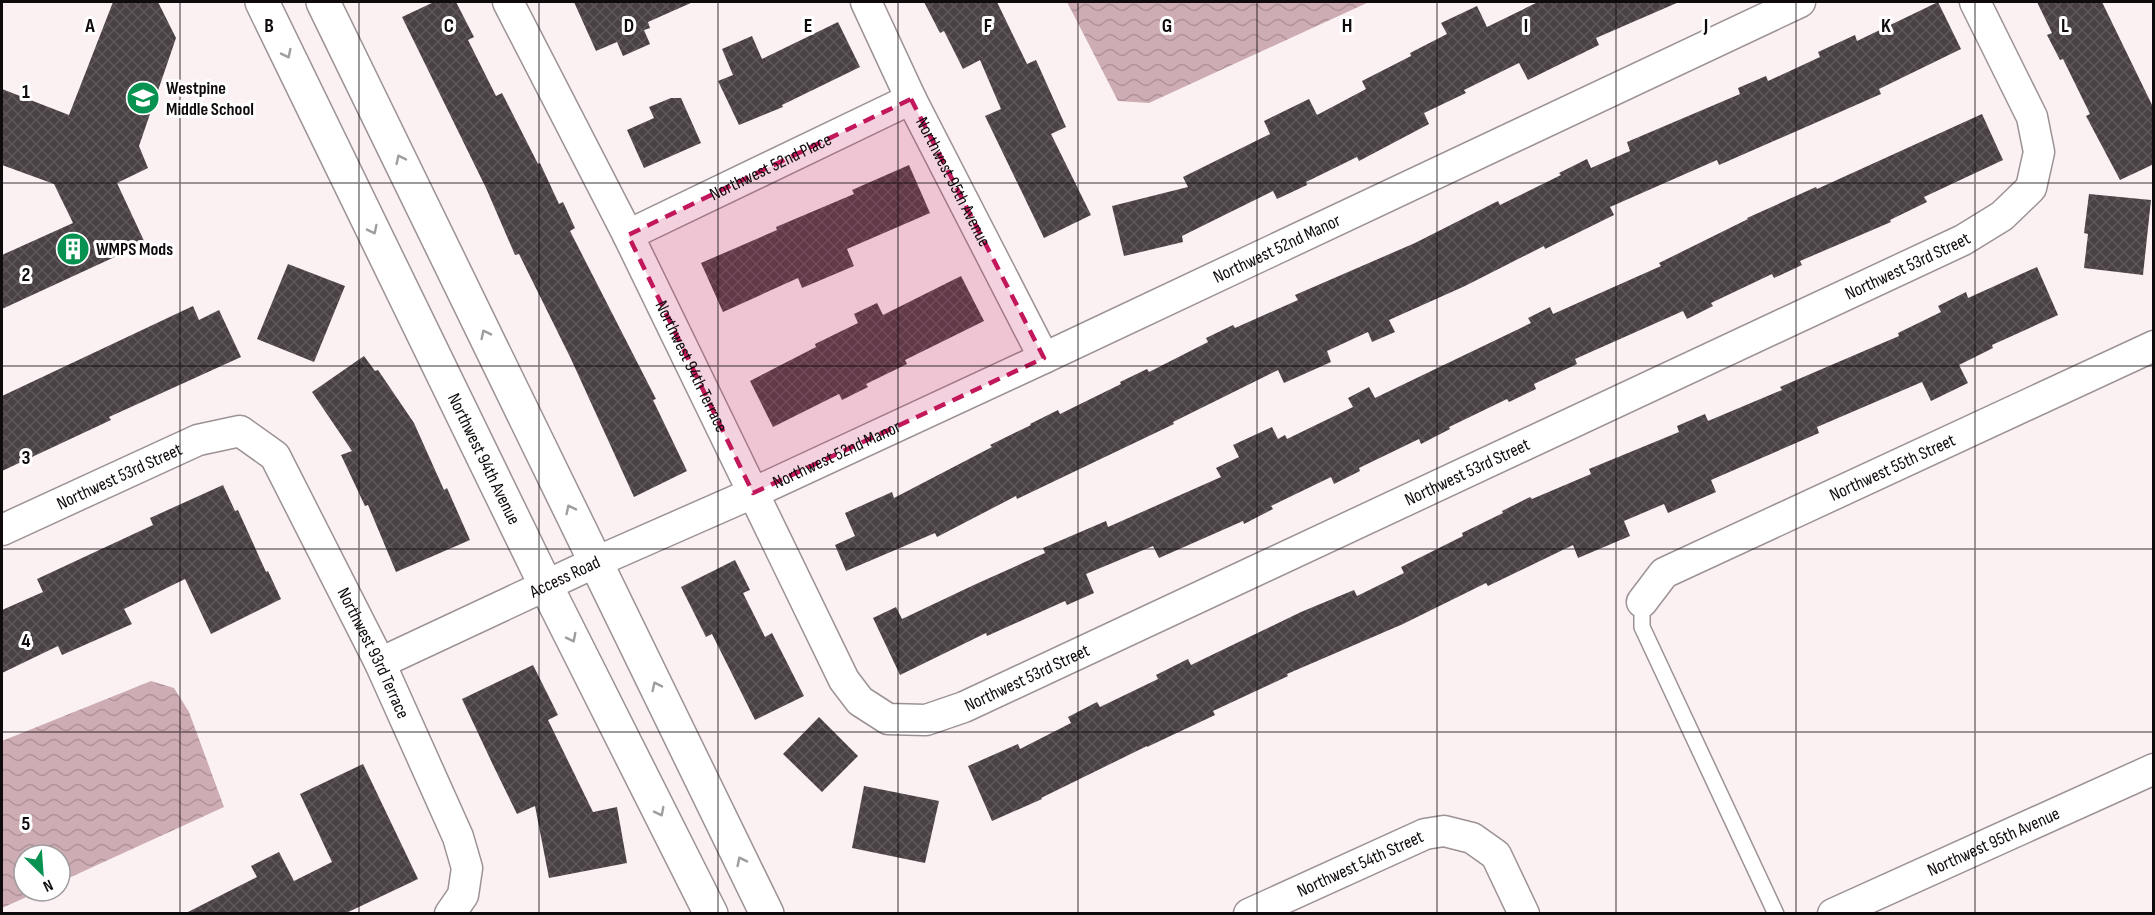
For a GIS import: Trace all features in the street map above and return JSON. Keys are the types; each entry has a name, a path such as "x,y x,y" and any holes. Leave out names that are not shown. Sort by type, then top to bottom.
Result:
{"street":[{"name":"Northwest 94th Avenue","path":"262,2 546,586 711,914"},
{"path":"323,2 767,914"},
{"name":"Northwest 94th Terrace","path":"508,2 628,235 844,680 860,701 888,719"},
{"name":"Northwest 95th Avenue","path":"867,2 911,99 1044,358"},
{"name":"Northwest 52nd Manor","path":"753,493 1800,2"},
{"name":"Northwest 53rd Street","path":"888,719 926,720 963,707 1963,240 2002,216 2031,188 2039,152 2032,117 1975,2"},
{"name":"Northwest 52nd Place","path":"628,235 911,99"},
{"name":"Northwest 55th Street","path":"1642,602 1664,573 2154,346"},
{"name":"Northwest 53rd Street","path":"2,531 198,440 240,431"},
{"name":"Northwest 93rd Terrace","path":"240,431 275,456 380,663 458,837 467,868 457,904"},
{"name":"Access Road","path":"380,663 596,562 753,493"},
{"name":"Northwest 95th Avenue","path":"1833,914 2154,769"},
{"name":"Northwest 54th Street","path":"1249,914 1425,834 1444,831 1472,838 1496,855 1524,914"}],"lane":[{"path":"1642,602 1642,627 1776,914"}],"highlighted area":[{"path":"911,99 1044,358 753,493 628,235"}],"water":[{"path":"1067,2 1369,2 1149,103 1118,101"},
{"path":"151,681 174,688 189,712 224,807 72,877 72,843 12,843 13,903 2,908 2,741"}],"building":[{"name":"Westpine Middle School","path":"113,2 158,2 176,38 139,146 148,168 117,183 145,243 2,309 2,255 73,223 54,184 2,165 2,89 69,115"},
{"path":"434,2 456,2 474,37 468,40 496,96 502,93 538,164 540,163 559,204 563,202 575,228 570,231 656,399 653,400 687,471 634,497 571,359 519,254 515,255 486,188 402,17"},
{"path":"574,2 693,2 648,22 650,28 644,30 650,44 623,56 617,42 596,51"},
{"path":"924,2 997,2 1027,64 1036,60 1066,127 1051,134 1091,215 1044,238 985,116 1001,109 980,60 963,69 944,31 940,33"},
{"path":"1538,2 1679,2 1596,38 1599,45 1528,80 1519,63 1464,90 1466,93 1424,113 1429,124 1359,161 1357,157 1306,182 1307,185 1277,199 1273,191 1182,236 1183,242 1124,256 1112,206 1188,187 1183,177 1270,134 1264,121 1309,99 1317,115 1366,89 1362,81 1411,56 1410,53 1447,34 1441,23 1477,6 1487,27"},
{"path":"1938,2 1961,49 1879,89 1881,94 1719,165 1717,160 1610,207 1614,215 1389,320 1395,332 1372,342 1368,332 1327,351 1331,362 1284,383 1278,370 1173,422 1174,424 1017,499 1016,496 937,537 935,533 846,571 835,545 855,536 845,513 892,492 894,498 1058,410 1060,414 1121,384 1120,382 1147,369 1149,372 1208,342 1206,338 1233,325 1235,328 1298,300 1295,295 1415,243 1498,201 1500,205 1561,175 1559,173 1587,159 1591,168 1630,151 1627,142 1740,94 1738,88 1766,76 1768,81 1820,57 1818,52 1855,35 1857,41"},
{"path":"2037,2 2102,2 2154,109 2154,164 2120,180 2086,116 2090,114 2063,59 2060,60 2047,35 2052,33"},
{"path":"838,22 860,67 782,105 783,107 739,125 718,81 733,75 722,49 752,36 762,59"},
{"path":"671,98 681,98 701,143 644,168 627,130 654,118 649,107"},
{"path":"1982,114 2003,160 1924,197 1927,202 1890,220 1891,222 1800,261 1802,265 1774,278 1772,274 1711,303 1713,306 1687,319 1683,311 1575,359 1577,364 1534,384 1536,389 1509,402 1507,399 1449,427 1450,429 1421,444 1419,439 1359,468 1360,471 1334,484 1331,477 1271,506 1273,509 1244,524 1243,521 1159,558 1153,546 1086,574 1094,593 1067,605 1065,601 987,636 986,633 900,675 873,618 896,607 902,619 1045,553 1043,548 1106,521 1108,527 1221,477 1216,468 1239,457 1233,445 1272,427 1278,439 1285,435 1287,439 1353,407 1348,398 1369,387 1375,398 1531,323 1528,318 1550,307 1553,314 1661,266 1659,263 1747,218 1816,187 1817,189"},
{"path":"909,165 930,213 847,249 854,266 802,288 798,278 723,312 701,263 777,230 776,227 854,194 852,190"},
{"path":"2089,194 2151,200 2143,275 2084,268 2088,234 2084,233"},
{"path":"288,264 345,286 314,362 257,339"},
{"path":"2037,267 2058,315 1992,345 1993,348 1959,365 1968,383 1931,401 1922,382 1817,427 1819,433 1711,480 1716,492 1668,513 1664,504 1624,521 1630,536 1578,558 1573,545 1488,586 1486,583 1403,624 1287,674 1288,676 1213,711 1215,715 992,821 968,766 1018,744 1020,749 1071,723 1068,717 1097,702 1100,707 1158,679 1156,675 1188,659 1191,665 1301,612 1354,590 1357,596 1404,573 1401,567 1463,536 1462,533 1530,497 1532,499 1591,474 1589,469 1679,432 1677,426 1705,414 1708,421 1782,390 1780,387 1899,336 1898,333 1941,312 1938,306 1966,292 1968,298"},
{"path":"961,276 984,321 905,360 907,364 866,384 868,387 842,400 839,394 773,427 750,381 816,347 815,344 858,323 854,314 877,303 883,315"},
{"path":"193,306 199,320 219,310 241,357 109,417 111,420 2,471 2,396"},
{"path":"364,356 375,371 378,370 414,423 444,490 447,488 470,540 396,572 368,505 365,506 341,455 352,451 312,392"},
{"path":"223,485 235,511 238,510 281,599 211,634 185,579 124,609 132,624 62,655 58,646 2,673 2,610 43,592 37,579 153,525 150,518"},
{"path":"735,560 750,590 743,593 765,637 772,633 804,696 755,720 712,634 706,637 681,587"},
{"path":"533,665 558,715 548,720 593,812 617,807 627,863 549,878 535,806 517,814 493,765 462,699"},
{"path":"819,717 858,756 822,792 783,754"},
{"path":"363,764 418,879 344,914 184,914 257,877 251,866 279,852 294,881 332,862 300,794"},
{"path":"864,786 939,801 925,863 852,848"}],"place":[{"name":"Westpine Middle School","path":"143,98"},
{"name":"WMPS Mods","path":"73,249"}]}
